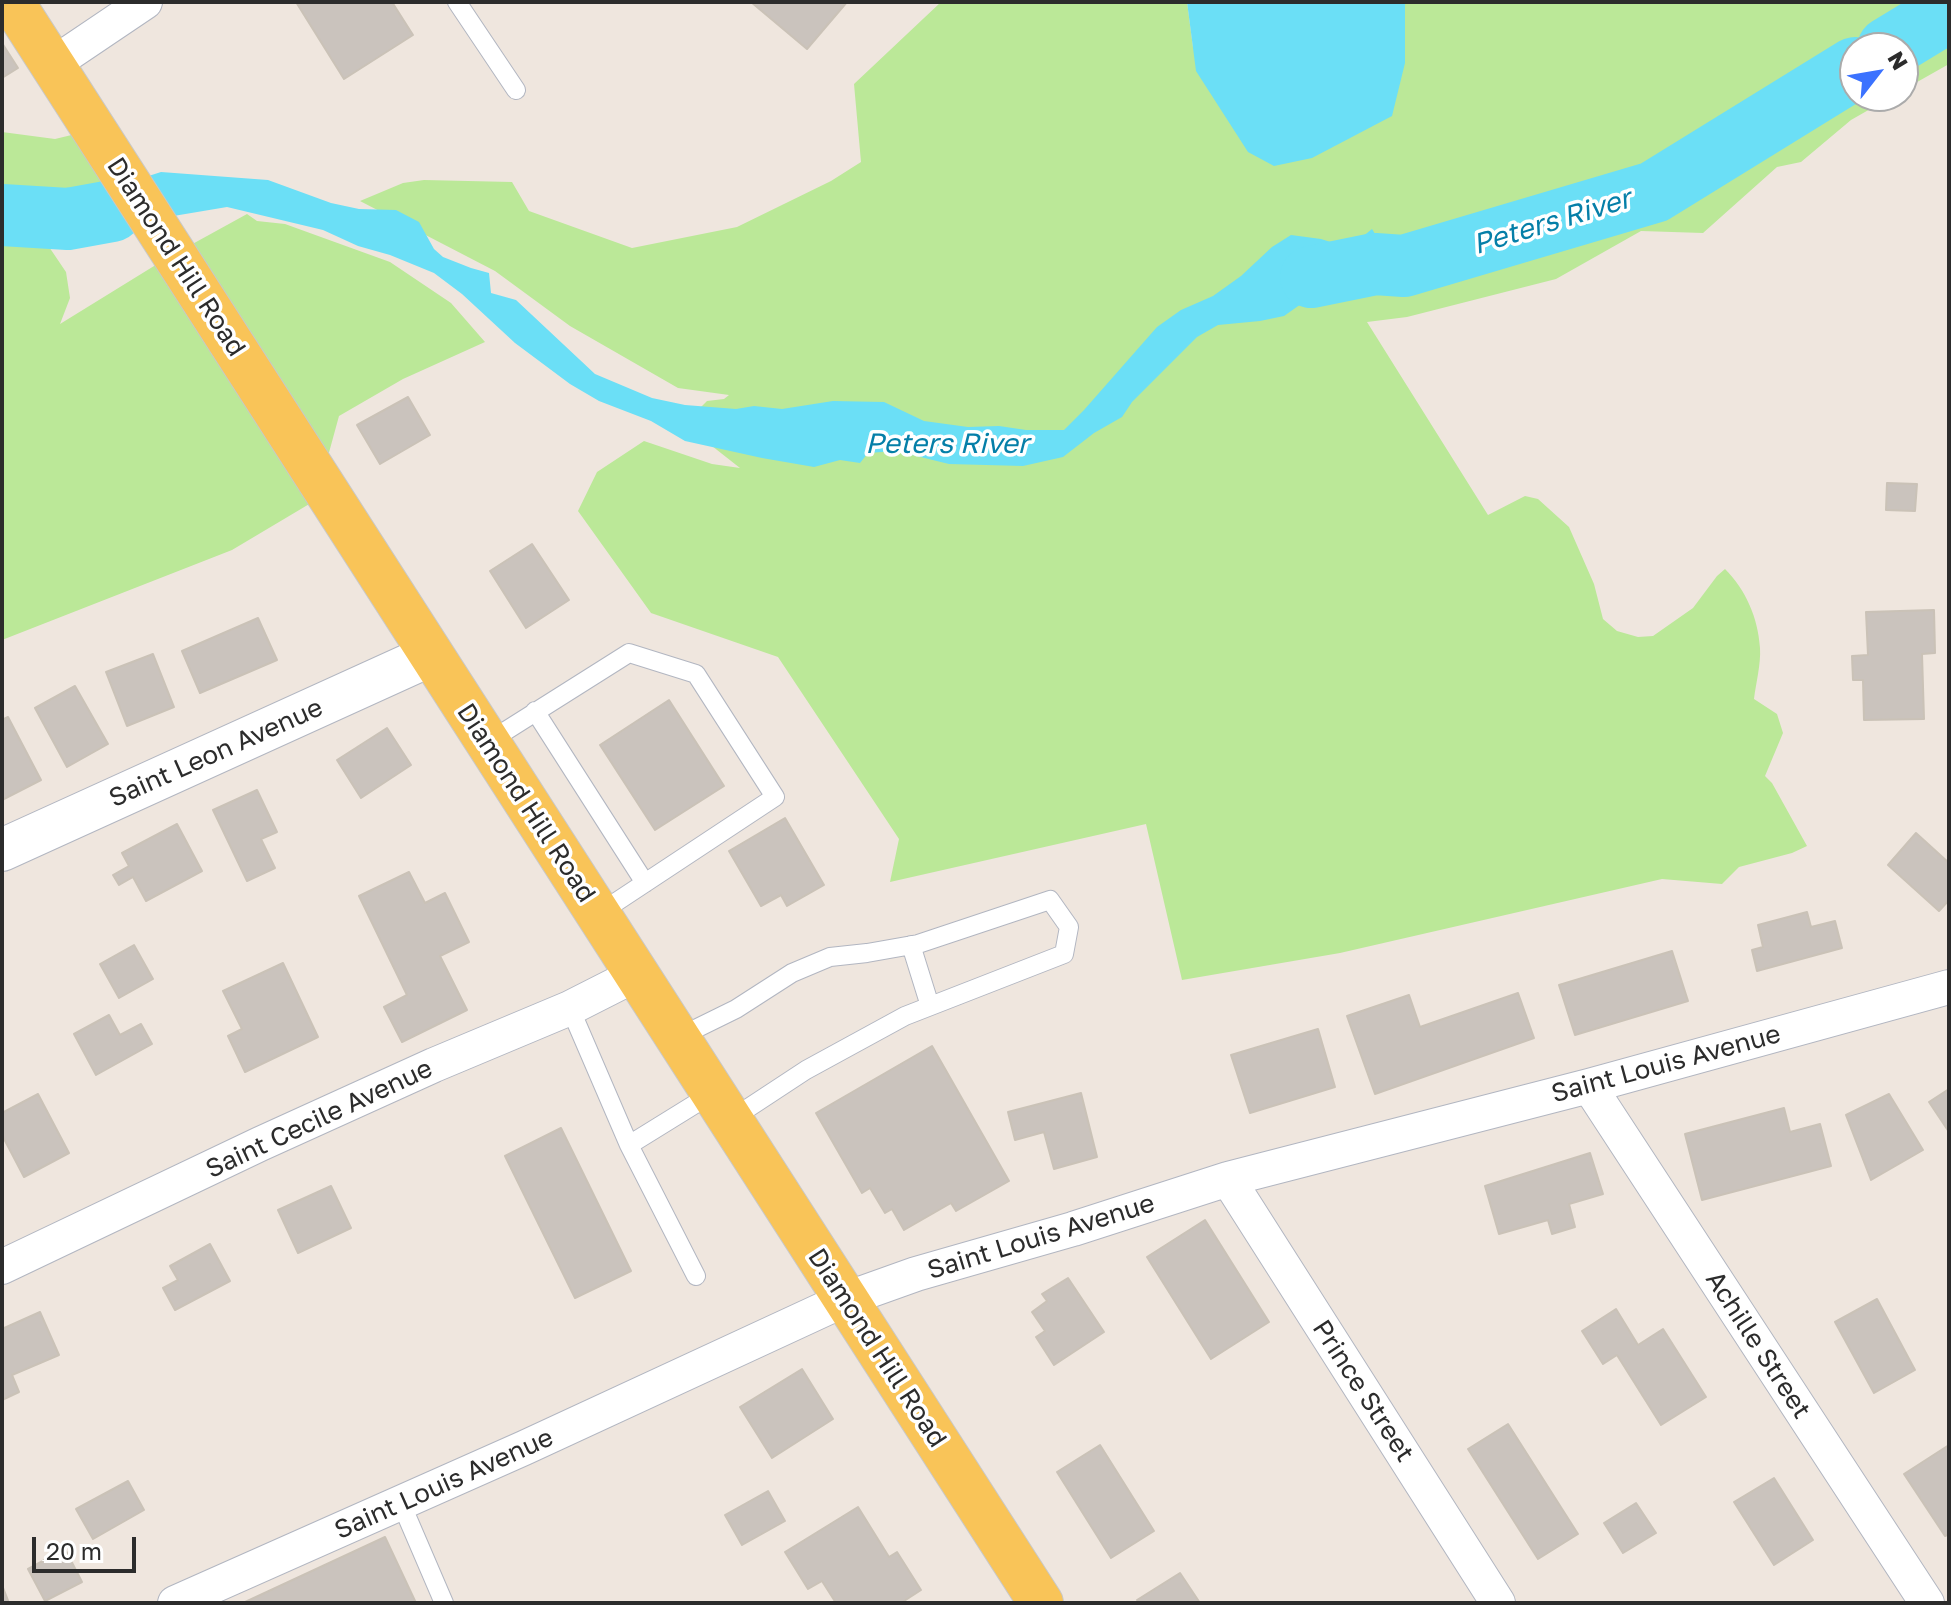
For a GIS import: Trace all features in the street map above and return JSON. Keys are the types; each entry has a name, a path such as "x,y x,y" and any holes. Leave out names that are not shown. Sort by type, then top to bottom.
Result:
{"main road":[{"name":"Diamond Hill Road","path":"12,2 1041,1603"}],"street":[{"path":"53,64 145,2"},
{"name":"Saint Leon Avenue","path":"2,850 431,655"},
{"name":"Saint Cecile Avenue","path":"2,1267 260,1144 434,1065 570,1008 637,974"},
{"name":"Saint Louis Avenue","path":"175,1603 538,1442 846,1299 916,1274 1073,1229 1228,1179 1589,1086 1949,987"},
{"name":"Achille Street","path":"1589,1086 1927,1603"},
{"name":"Prince Street","path":"1228,1179 1498,1603"}],"lane":[{"path":"457,2 516,90"},
{"path":"488,742 629,653 696,674 775,797 598,914"},
{"path":"535,711 645,883"},
{"path":"629,1145 806,1070 905,1016 1064,954 1069,927 1050,900 911,945 830,957 792,973 736,1009 677,1038"},
{"path":"911,945 930,1006"},
{"path":"570,1008 629,1145 696,1276"},
{"path":"401,1503 444,1603"}],"green space":[{"path":"941,2 1187,2 1193,47 1405,63 1405,2 1949,2 1949,64 1919,81 1919,32 1839,32 1839,112 1865,112 1801,162 1777,167 1703,233 1641,231 1556,279 1407,317 1367,322 1488,515 1525,496 1538,499 1569,527 1594,584 1603,619 1617,631 1638,637 1653,636 1693,608 1725,569 1732,577 1750,605 1759,637 1760,660 1754,699 1777,714 1783,733 1765,776 1772,783 1807,846 1739,867 1722,884 1662,879 1340,953 1182,980 1146,824 890,882 899,839 778,657 651,613 578,511 597,472 644,441 712,464 740,468 712,446 693,415 707,401 724,399 729,395 678,388 570,326 495,271 360,201 403,183 424,180 512,182 529,211 632,248 737,227 831,181 861,162 854,84"},
{"path":"2,132 55,139 84,132 111,175 99,186 2,205"},
{"path":"247,214 257,221 285,224 390,262 451,303 485,342 403,379 339,416 316,500 232,550 2,640 2,215 41,235 66,272 70,298 60,324 167,258"}],"water":[{"path":"1187,2 1405,2 1405,63 1392,116 1312,158 1274,166 1248,152 1196,71"},
{"path":"161,172 268,180 331,203 359,209 396,210 419,222 434,249 443,257 489,273 491,293 516,300 595,374 652,398 685,405 782,409 833,401 884,402 924,421 968,427 1064,430 1157,327 1181,310 1213,296 1291,235 1343,246 1356,242 1372,229 1405,282 1390,286 1321,290 1284,316 1218,325 1197,337 1132,402 1122,417 1094,433 1063,457 1023,466 949,464 896,451 868,453 860,463 840,460 814,467 685,441 651,421 599,401 570,384 515,343 462,294 434,273 323,230 227,207 108,227 78,241 19,243 16,235 26,222 28,205 74,200"}],"building":[{"path":"296,2 392,2 413,35 344,79"},
{"path":"751,2 847,2 807,49"},
{"path":"2,43 18,68 2,78"},
{"path":"408,397 430,435 380,464 357,425"},
{"path":"1887,483 1917,484 1915,511 1886,510"},
{"path":"532,544 569,600 526,628 490,571"},
{"path":"1934,610 1935,653 1922,654 1924,719 1864,720 1863,680 1853,680 1852,656 1868,655 1866,612"},
{"path":"258,618 277,660 200,693 182,651"},
{"path":"153,654 174,707 127,726 106,672"},
{"path":"75,686 108,744 67,767 35,708"},
{"path":"669,700 724,786 655,830 600,745"},
{"path":"8,717 41,780 2,800 2,720"},
{"path":"387,728 411,765 361,798 337,760"},
{"path":"257,790 277,832 261,839 275,868 247,881 213,810"},
{"path":"785,818 824,885 787,906 781,895 761,906 729,851"},
{"path":"177,824 202,871 146,901 133,877 119,885 113,875 129,866 122,853"},
{"path":"1916,833 1949,863 1949,900 1939,911 1888,865"},
{"path":"409,872 425,903 445,893 469,942 440,956 467,1010 402,1042 384,1007 407,995 359,896"},
{"path":"1807,912 1811,927 1835,921 1842,948 1757,971 1752,950 1763,947 1758,925"},
{"path":"134,945 153,979 119,998 100,964"},
{"path":"1672,951 1688,1001 1575,1035 1559,985"},
{"path":"283,963 318,1037 245,1072 228,1036 242,1029 223,991"},
{"path":"1518,993 1534,1038 1375,1094 1347,1016 1409,995 1420,1027"},
{"path":"109,1015 120,1035 141,1024 152,1044 96,1075 74,1034"},
{"path":"1318,1029 1335,1087 1250,1113 1231,1055"},
{"path":"932,1046 1009,1181 956,1211 951,1203 904,1230 892,1209 885,1213 870,1188 862,1193 816,1113"},
{"path":"1949,1089 1949,1132 1929,1102"},
{"path":"1081,1093 1097,1157 1054,1169 1044,1132 1015,1140 1008,1112"},
{"path":"38,1094 69,1153 24,1177 2,1135 2,1113"},
{"path":"1889,1094 1923,1150 1871,1180 1846,1115"},
{"path":"1784,1108 1790,1132 1820,1124 1831,1166 1702,1200 1685,1134"},
{"path":"561,1128 631,1271 575,1298 505,1156"},
{"path":"1590,1153 1603,1194 1569,1204 1575,1227 1552,1234 1548,1220 1499,1234 1485,1186"},
{"path":"331,1186 351,1228 298,1253 278,1210"},
{"path":"1205,1220 1269,1322 1211,1359 1147,1257"},
{"path":"210,1244 230,1281 175,1310 163,1288 178,1280 170,1266"},
{"path":"1068,1278 1104,1332 1054,1365 1036,1337 1045,1331 1032,1312 1047,1301 1042,1294"},
{"path":"1877,1299 1915,1370 1874,1393 1835,1322"},
{"path":"1616,1309 1638,1345 1663,1329 1706,1397 1661,1425 1617,1355 1603,1364 1582,1331"},
{"path":"40,1312 59,1355 12,1375 19,1392 2,1400 2,1329"},
{"path":"802,1369 833,1419 772,1458 740,1407"},
{"path":"1508,1424 1578,1534 1538,1559 1468,1449"},
{"path":"1100,1445 1154,1531 1111,1558 1057,1472"},
{"path":"1949,1445 1949,1534 1945,1536 1904,1474"},
{"path":"1774,1478 1813,1540 1774,1565 1734,1502"},
{"path":"128,1481 144,1510 93,1539 76,1509"},
{"path":"768,1491 785,1521 742,1545 725,1515"},
{"path":"1636,1503 1656,1533 1623,1553 1604,1523"},
{"path":"858,1507 889,1557 897,1552 921,1590 901,1603 836,1603 822,1581 808,1589 785,1552"},
{"path":"385,1537 416,1603 243,1603"},
{"path":"65,1549 82,1582 45,1601 28,1569"},
{"path":"1180,1573 1200,1603 1139,1603 1137,1600"},
{"path":"2,1585 9,1603 2,1603"}],"waterway":[{"name":"Peters River","path":"1914,32 1949,11"},
{"name":"Peters River","path":"1311,277 1375,264 1404,266 1654,192 1839,78"},
{"name":"Peters River","path":"2,215 68,219 112,211"}]}
